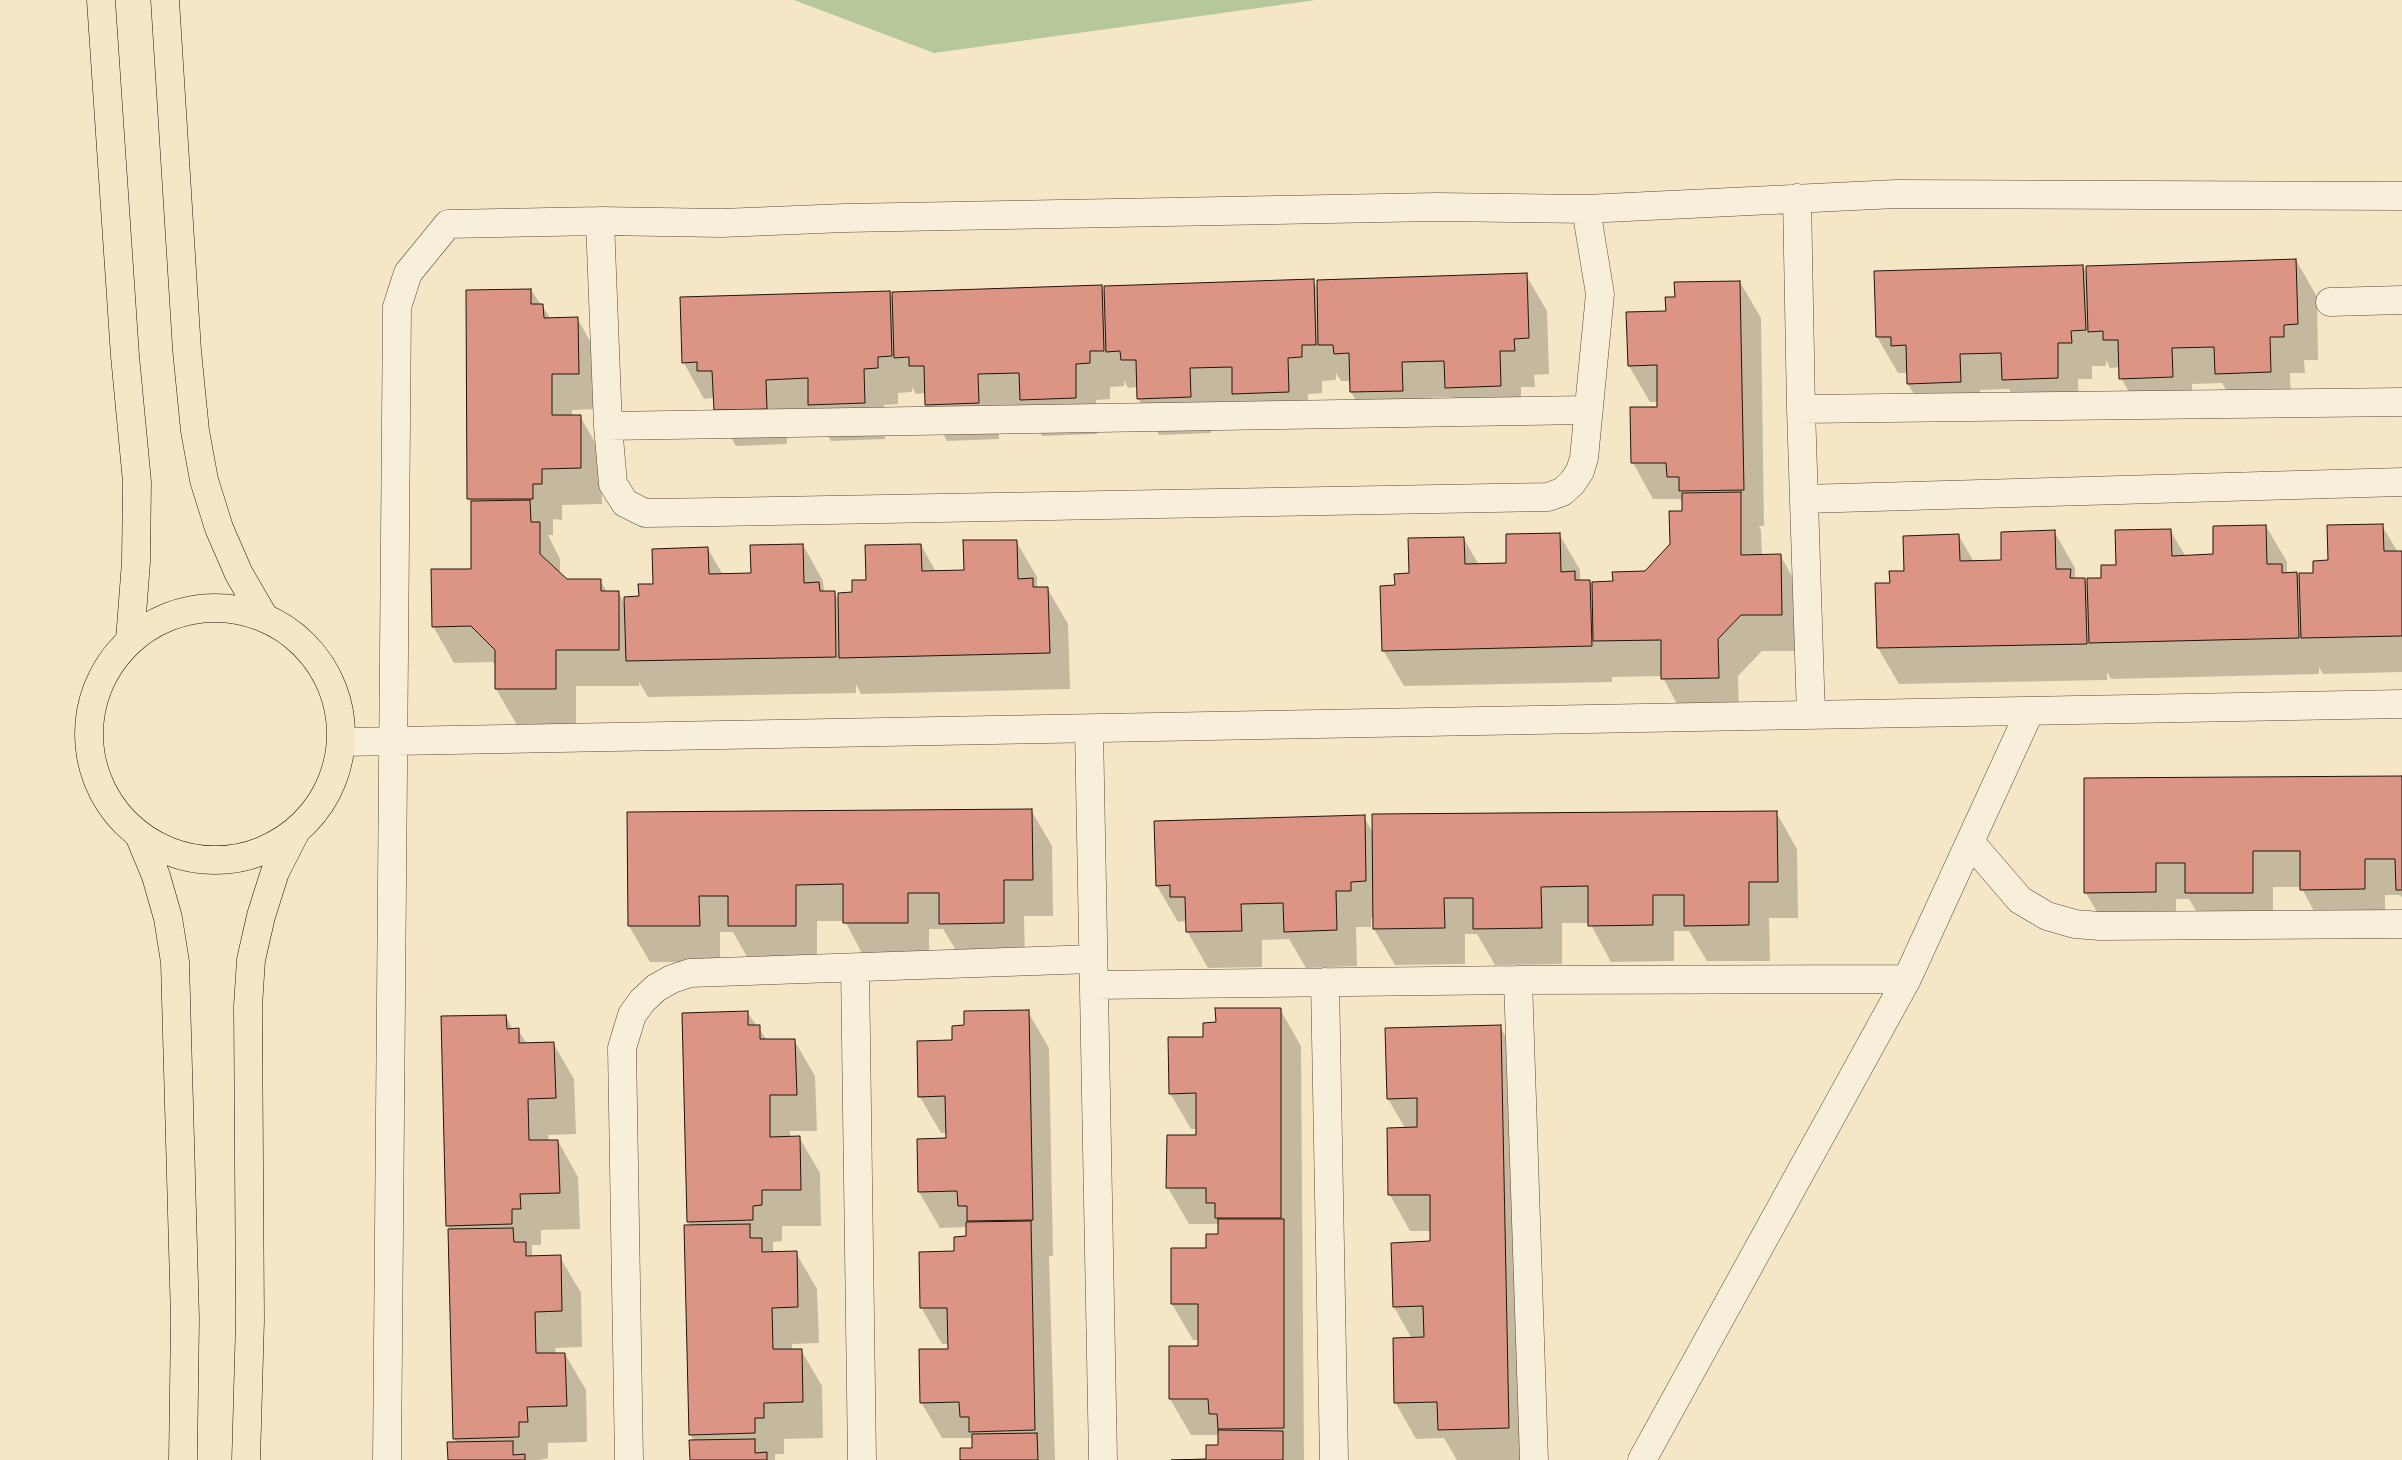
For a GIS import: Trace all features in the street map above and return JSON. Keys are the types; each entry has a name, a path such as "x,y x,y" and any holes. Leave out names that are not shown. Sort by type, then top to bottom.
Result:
{"main road":[{"path":"101,0 124,336 137,482 136,554 130,640"},
{"path":"165,0 187,351 195,431 204,480 218,528 239,574 264,617"},
{"path":"230,608 264,617 284,627 317,658 337,698 342,742 332,782 319,806 296,831 276,844 254,854 230,860 206,860 182,856 159,847 139,835 122,820 105,796 91,762 88,740 89,717 100,682 115,656 130,640 160,620 194,609 230,608"},
{"path":"246,1460 250,1320 248,1006 251,960 260,916 275,872 296,831"},
{"path":"139,835 156,876 166,909 175,962 185,1319 183,1460"}],"street":[{"path":"387,1460 397,308 408,273 448,224 600,221 722,222 1437,207 1586,209 1896,194 2402,196"},
{"path":"1797,198 1801,409 1811,715"},
{"path":"600,221 608,426 613,484 625,503 645,513 728,512 1548,497 1562,492 1572,483 1580,471 1584,458 1587,410 1600,294 1586,209"},
{"path":"2330,302 2402,300"},
{"path":"1801,409 2402,402"},
{"path":"608,426 1587,410"},
{"path":"1804,499 2402,482"},
{"path":"342,742 2402,704"},
{"path":"1642,1460 1907,979 2030,711"},
{"path":"1089,729 1103,1460"},
{"path":"1971,843 2020,900 2047,916 2075,924 2100,926 2402,924"},
{"path":"628,1460 622,1048 632,1015 656,988 690,972 855,968 1093,972 1326,982 1907,979"},
{"path":"855,968 862,1460"},
{"path":"1518,980 1534,1460"},
{"path":"1326,982 1334,1460"}],"green space":[{"path":"794,0 1316,0 934,53"}],"building":[{"path":"2296,259 2298,324 2284,325 2284,337 2270,337 2271,372 2215,374 2214,347 2172,348 2173,377 2119,379 2118,340 2103,340 2103,331 2088,332 2086,266"},
{"path":"2083,265 2086,330 2071,331 2072,343 2058,343 2058,378 2002,380 2001,353 1960,354 1961,382 1907,384 1906,345 1891,346 1891,337 1876,337 1874,271"},
{"path":"1527,273 1529,338 1514,339 1515,351 1500,351 1501,386 1445,388 1444,361 1402,362 1403,391 1350,392 1349,353 1334,354 1333,345 1318,345 1317,280"},
{"path":"1314,279 1316,345 1302,345 1302,357 1288,358 1289,392 1232,394 1232,367 1190,368 1191,397 1137,399 1136,360 1121,360 1120,351 1106,352 1104,286"},
{"path":"1740,281 1744,490 1679,491 1679,477 1667,477 1666,463 1631,463 1630,407 1657,407 1657,365 1628,366 1626,312 1666,311 1665,297 1675,297 1674,282"},
{"path":"1102,285 1104,351 1090,351 1090,363 1076,364 1076,398 1020,400 1019,373 978,374 979,403 925,405 924,366 909,366 909,357 894,358 892,292"},
{"path":"531,289 531,304 543,304 544,318 578,317 579,374 552,374 552,415 581,415 581,468 542,469 542,484 533,484 533,499 467,499 466,290"},
{"path":"890,291 892,356 878,357 878,368 864,369 865,403 808,405 808,378 766,380 767,409 714,410 712,371 697,371 697,362 682,363 680,297"},
{"path":"1741,492 1741,555 1781,554 1782,615 1741,615 1718,639 1719,678 1661,679 1661,640 1593,641 1592,582 1613,581 1612,572 1645,571 1670,544 1669,511 1682,511 1682,493"},
{"path":"530,500 531,522 540,522 540,554 567,579 601,579 601,591 619,591 619,650 556,650 556,689 495,689 495,650 471,626 432,627 431,569 471,569 471,501"},
{"path":"2383,524 2384,551 2402,551 2402,636 2301,638 2299,573 2313,573 2313,561 2328,560 2327,525"},
{"path":"2266,525 2267,564 2282,564 2282,573 2297,572 2299,638 2089,643 2087,578 2101,578 2101,565 2116,565 2115,530 2171,529 2172,556 2213,554 2213,526"},
{"path":"2055,530 2056,569 2071,569 2070,578 2085,578 2087,644 1877,648 1875,583 1890,583 1889,571 1904,571 1903,536 1959,534 1960,561 2001,560 2001,532"},
{"path":"1560,533 1561,572 1575,571 1575,580 1590,580 1592,646 1382,651 1380,586 1395,585 1394,574 1409,573 1408,538 1464,537 1465,564 1506,563 1506,534"},
{"path":"963,540 1017,540 1018,579 1033,578 1033,587 1048,587 1050,653 839,658 838,593 852,592 852,580 866,580 865,545 921,544 922,571 964,570"},
{"path":"803,544 804,583 819,582 820,591 835,591 836,657 626,661 624,597 639,596 638,584 653,584 652,549 708,547 709,574 751,573 750,545"},
{"path":"2402,776 2402,890 2396,890 2395,859 2365,859 2365,889 2300,890 2300,851 2253,851 2253,893 2185,893 2185,863 2156,863 2156,892 2084,893 2084,778"},
{"path":"1032,809 1033,880 1004,880 1004,923 939,924 939,893 908,893 908,923 843,923 843,884 796,885 796,926 728,926 728,896 699,896 700,926 628,926 627,812"},
{"path":"1777,811 1778,882 1749,882 1749,925 1684,926 1684,895 1653,895 1653,925 1588,926 1588,886 1541,887 1542,928 1473,929 1473,898 1444,898 1445,928 1373,929 1372,814"},
{"path":"1365,815 1366,881 1351,882 1351,891 1336,891 1337,930 1284,932 1283,903 1241,904 1242,931 1186,932 1185,897 1170,897 1170,885 1156,886 1154,821"},
{"path":"1215,1008 1281,1008 1281,1218 1215,1218 1215,1203 1206,1203 1206,1188 1166,1188 1167,1135 1196,1135 1196,1093 1169,1094 1168,1037 1203,1037 1203,1023 1216,1022"},
{"path":"1029,1010 1033,1220 967,1221 967,1206 958,1206 957,1191 918,1192 917,1139 946,1138 945,1096 918,1097 917,1041 952,1040 952,1026 964,1025 964,1011"},
{"path":"748,1011 748,1025 760,1025 760,1039 795,1039 797,1095 770,1095 770,1137 800,1136 801,1190 762,1190 762,1205 753,1206 753,1220 687,1222 682,1013"},
{"path":"506,1015 507,1029 519,1028 519,1043 554,1042 556,1098 528,1099 529,1140 558,1140 560,1193 520,1194 521,1209 512,1209 512,1224 446,1226 441,1016"},
{"path":"1501,1025 1509,1428 1438,1430 1437,1402 1394,1403 1393,1338 1424,1337 1423,1306 1393,1307 1391,1243 1430,1241 1430,1195 1388,1195 1387,1128 1417,1127 1417,1098 1387,1099 1385,1028"},
{"path":"1218,1219 1284,1219 1284,1428 1218,1429 1217,1414 1209,1414 1208,1399 1169,1399 1169,1346 1198,1346 1198,1304 1171,1304 1171,1248 1206,1248 1206,1234 1218,1234"},
{"path":"1031,1221 1035,1430 969,1432 969,1417 960,1417 959,1402 920,1403 919,1349 948,1349 947,1308 920,1308 919,1252 954,1251 954,1237 966,1236 966,1222"},
{"path":"750,1224 750,1238 762,1238 762,1252 797,1251 798,1307 772,1308 773,1349 802,1349 803,1402 764,1403 764,1418 755,1418 755,1433 689,1435 684,1225"},
{"path":"513,1228 514,1242 526,1242 526,1256 561,1255 562,1311 535,1312 536,1353 565,1353 567,1406 527,1407 528,1422 519,1422 519,1437 453,1439 448,1229"},
{"path":"1218,1430 1283,1431 1283,1460 1171,1460 1206,1459 1206,1445 1218,1445"},
{"path":"1037,1433 1038,1460 960,1460 960,1448 972,1448 972,1434"},
{"path":"755,1439 755,1453 767,1452 767,1460 690,1460 689,1440"},
{"path":"513,1441 513,1455 525,1454 525,1460 448,1460 447,1442"}]}
